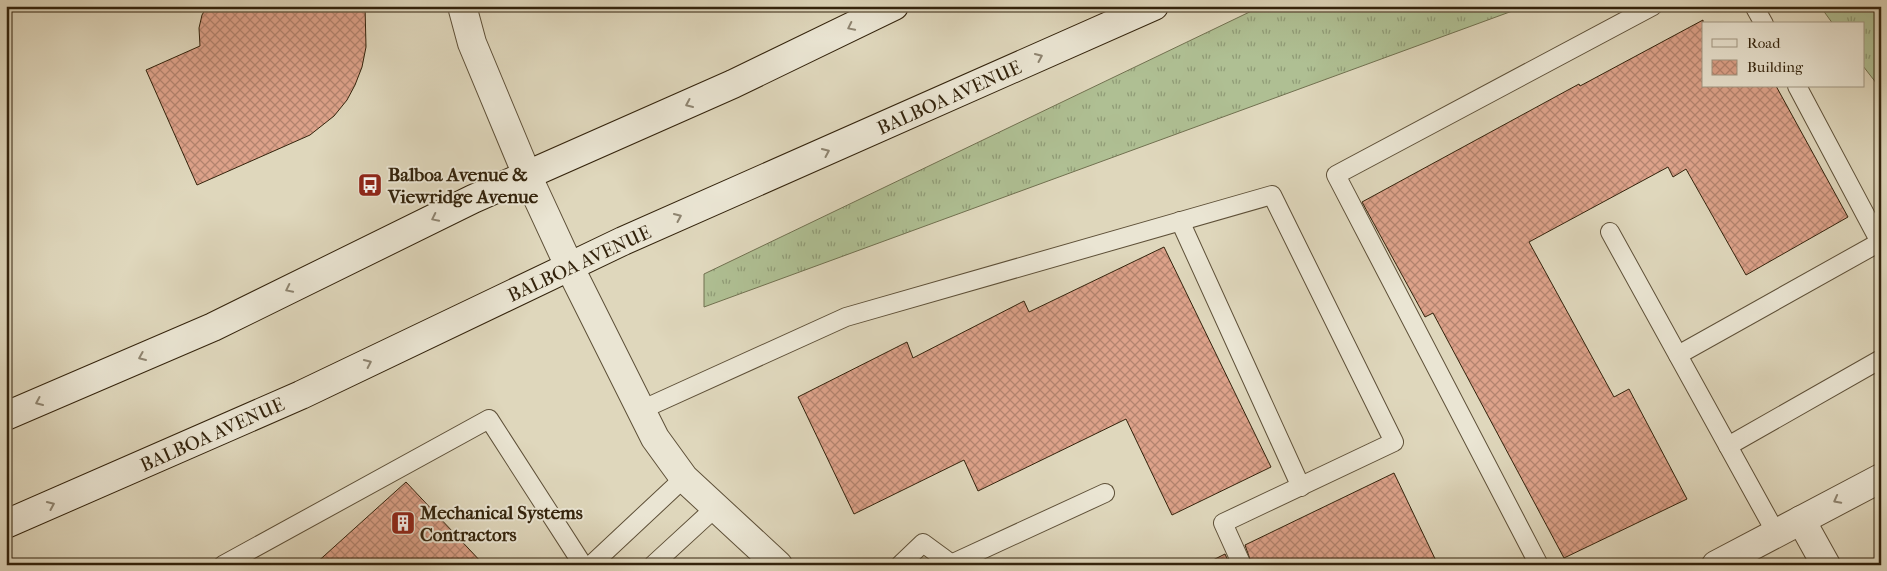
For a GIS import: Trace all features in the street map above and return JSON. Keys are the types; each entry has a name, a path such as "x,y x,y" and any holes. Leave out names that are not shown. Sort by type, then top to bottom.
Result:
{"main road":[{"path":"462,6 472,43 527,175 570,268 655,438 684,478 778,565"},
{"path":"6,416 213,327 473,199 733,84 894,6"},
{"name":"BALBOA AVENUE","path":"6,524 301,395 632,237 1154,6"},
{"path":"1716,565 1881,478"},
{"path":"1801,520 1826,565"}],"lane":[{"path":"1538,565 1336,175 1653,6"},
{"path":"1754,6 1763,22"},
{"path":"1678,355 1880,243 1798,88"},
{"path":"641,410 846,317 1272,194 1394,442 1223,523 1242,565"},
{"path":"1180,221 1301,486"},
{"path":"1610,232 1776,532"},
{"path":"1728,446 1881,359"},
{"path":"222,565 489,419 583,565"},
{"path":"591,565 684,478"},
{"path":"900,565 923,543 952,564 1105,493"},
{"path":"653,565 715,508"}],"green space":[{"path":"1262,6 1526,6 704,307 704,274"},
{"path":"1820,6 1881,6 1881,83 1877,84 1864,67 1864,22 1832,22"}],"building":[{"path":"207,6 365,6 366,47 362,67 355,85 347,100 334,116 310,135 197,185 146,70 200,46 199,28 202,15"},
{"path":"1703,20 1702,88 1777,88 1848,217 1746,275 1686,169 1673,177 1668,167 1529,242 1614,397 1629,389 1687,499 1564,558 1433,313 1425,317 1362,202 1579,84 1580,86"},
{"path":"1164,247 1271,467 1172,515 1126,419 978,491 964,460 854,514 798,397 907,342 913,358 1024,301 1029,312"},
{"path":"1394,473 1438,565 1252,565 1245,545"},
{"name":"Mechanical Systems Contractors","path":"406,482 484,565 314,565"},
{"path":"1225,554 1230,565 1203,565"}],"place":[{"name":"Balboa Avenue & Viewridge Avenue","path":"370,185"},
{"name":"Mechanical Systems Contractors","path":"403,523"}]}
